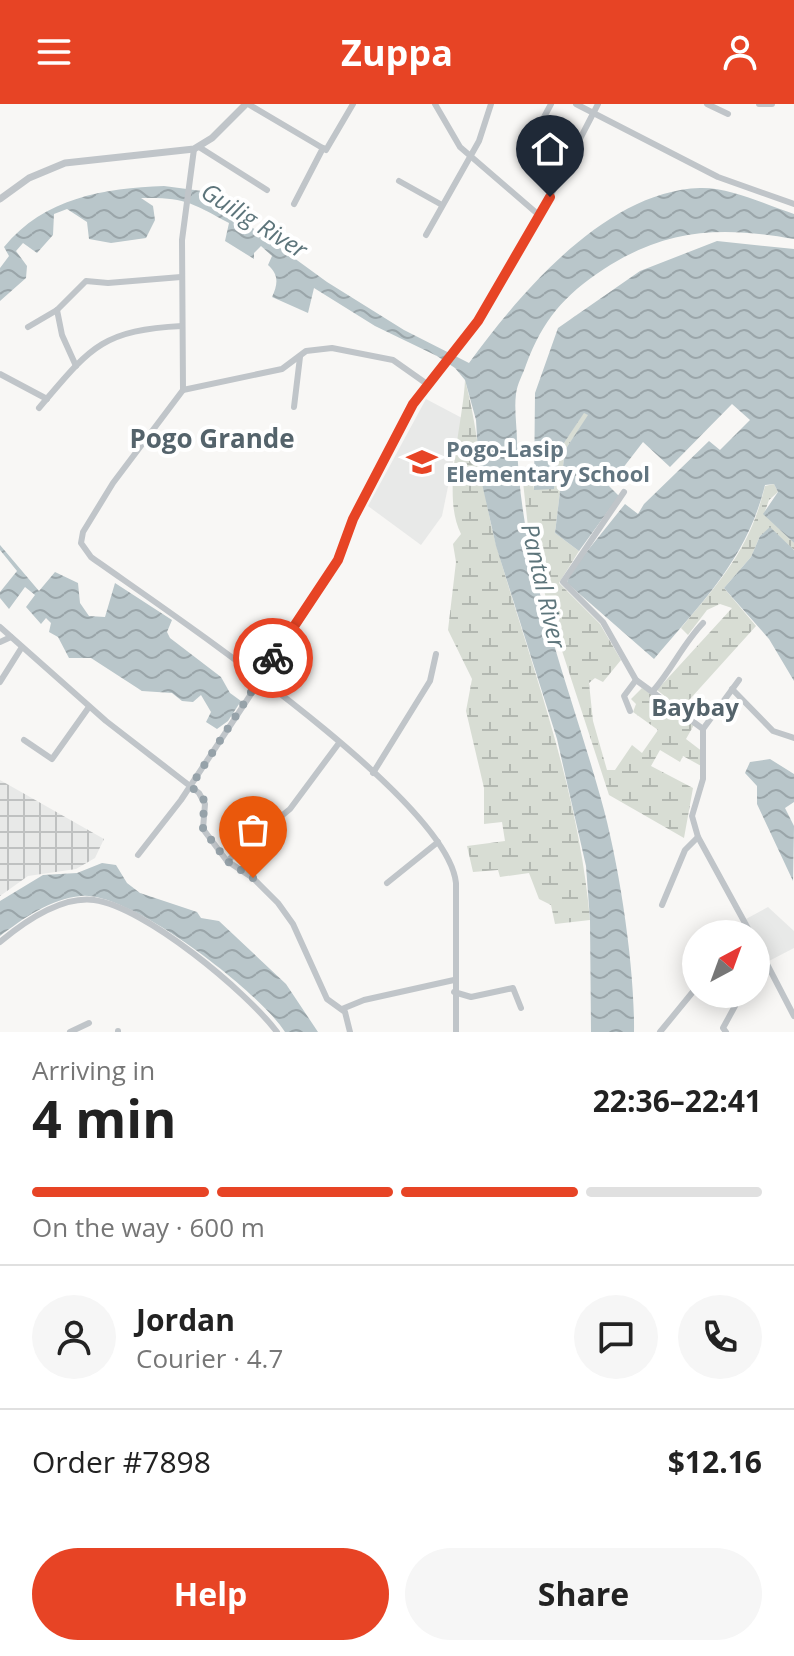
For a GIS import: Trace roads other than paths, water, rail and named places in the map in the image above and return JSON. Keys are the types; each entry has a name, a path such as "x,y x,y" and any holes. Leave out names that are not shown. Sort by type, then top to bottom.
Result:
{"street":[{"path":"0,199 29,178 65,163 182,153 197,148 247,104 323,148 331,146 353,104"},
{"path":"435,104 452,137 540,216"},
{"path":"426,235 484,130 491,104"},
{"path":"522,158 551,104"},
{"path":"576,104 718,177 794,204"},
{"path":"138,855 191,786 259,677 338,560 353,519 427,384 478,321 540,216 598,104"},
{"path":"707,104 728,114"},
{"path":"759,104 772,104"},
{"path":"197,148 185,207 181,277 183,390 113,483 83,532 81,543 91,557 186,622 339,743 412,810 438,842 455,875 456,1032"},
{"path":"197,148 267,190"},
{"path":"294,204 323,148"},
{"path":"399,181 442,205"},
{"path":"28,327 57,310 86,281 108,283 181,277"},
{"path":"57,310 62,335 76,366"},
{"path":"39,408 76,366 124,332 182,326"},
{"path":"183,390 282,369 310,350 332,348 393,360 427,384"},
{"path":"294,407 300,357"},
{"path":"0,374 47,399"},
{"path":"624,492 562,579 603,622 636,680 703,729"},
{"path":"653,691 670,672 685,642 703,623"},
{"path":"0,627 89,707 191,786 204,800 203,829 227,861 253,878 278,903 293,924 327,999 342,1009 350,1032"},
{"path":"0,642 11,637"},
{"path":"0,682 22,647"},
{"path":"373,773 430,681 436,654"},
{"path":"630,711 624,696 636,680"},
{"path":"739,680 703,729 704,766 692,816 698,837 743,920"},
{"path":"732,689 773,731 794,738"},
{"path":"24,740 52,759 89,707"},
{"path":"227,861 290,809 339,743"},
{"path":"662,905 685,850 698,837"},
{"path":"387,883 438,842"},
{"path":"0,942 33,918 73,901 94,900 120,908 235,987 277,1032"},
{"path":"770,975 794,1016"},
{"path":"342,1009 364,1000 454,980"},
{"path":"454,992 471,997 513,988 521,1008"},
{"path":"660,1032 682,1005"},
{"path":"726,1032 723,1028 734,1008"},
{"path":"70,1032 89,1023"}],"water":[{"path":"164,186 202,191 327,282 404,330 469,363 513,307 568,250 631,207 665,194 712,188 736,193 794,214 794,239 743,232 696,234 650,245 604,269 566,299 547,322 519,383 515,400 520,488 536,579 614,853 629,946 634,1032 591,1032 586,866 557,739 496,546 479,470 476,420 465,380 455,368 375,326 314,288 308,313 272,297 276,280 268,265 272,256 261,246 254,253 254,259 225,241 229,223 178,200 141,198 153,206 155,220 146,238 111,243 89,239 87,222 67,209 54,214 53,235 37,253 23,243 16,251 27,266 26,278 0,301 0,268 9,256 4,247 37,217 76,199 98,193"},
{"path":"717,241 794,249 794,543 763,514 778,492 774,484 765,485 747,536 734,558 705,599 654,659 567,583 568,575 625,504 638,514 644,504 709,441 720,450 750,420 732,404 670,467 643,442 609,486 619,496 579,551 555,533 565,450 588,415 584,413 560,449 554,489 534,490 535,393 558,328 640,271"},
{"path":"770,527 794,550 794,681 769,639 724,588 751,557 760,536"},
{"path":"0,545 39,591 55,572 78,583 80,603 89,616 105,617 115,583 172,620 167,632 170,638 221,677 230,693 241,701 228,721 217,729 206,722 211,712 201,695 193,702 182,701 172,693 142,691 91,658 69,658 58,637 49,632 51,623 46,618 41,624 26,607 35,595 25,587 9,609 0,598 0,592 17,571 0,550"},
{"path":"770,759 794,774 794,802 785,808 794,826 793,881 757,804 757,786 745,773 750,762"},
{"path":"102,863 116,865 127,883 140,893 197,912 201,918 219,921 286,984 318,1032 285,1032 249,993 191,947 160,926 102,898 81,896 48,905 0,936 0,901 43,875 77,873"}],"place":[{"name":"Pogo-Lasip Elementary School","path":"422,462"}],"district":[{"name":"Pogo Grande","path":"212,439"},
{"name":"Baybay","path":"695,708"}],"water label":[{"name":"Guilig River","path":"254,221"},
{"name":"Pantal River","path":"543,586"}]}
